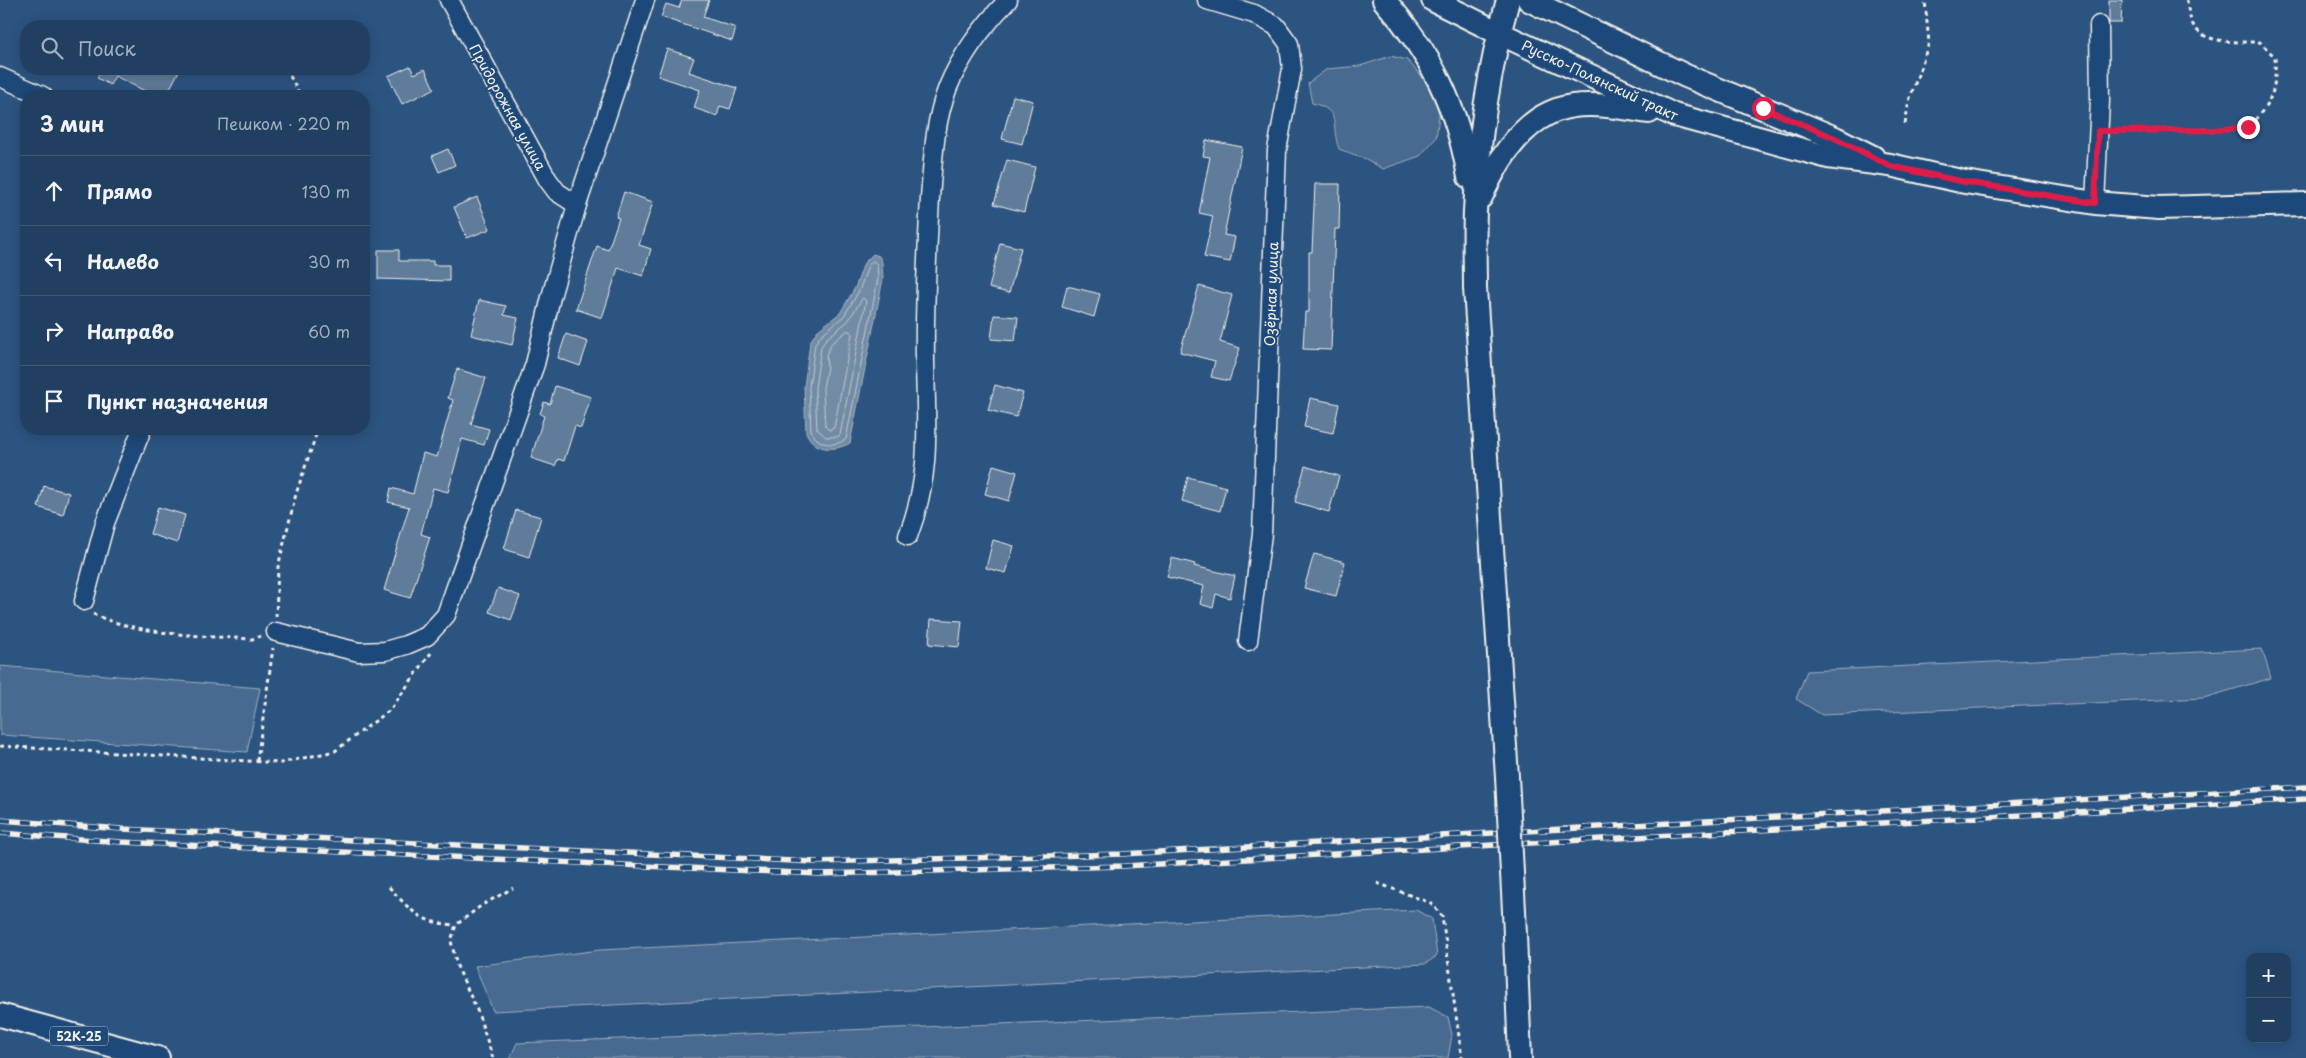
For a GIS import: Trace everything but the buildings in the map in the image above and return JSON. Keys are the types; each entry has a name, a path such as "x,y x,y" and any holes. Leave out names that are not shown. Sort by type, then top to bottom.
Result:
{"main road":[{"path":"1384,0 1404,22 1443,85 1463,142 1475,212"},
{"name":"Русско-Полянский тракт","path":"1433,0 1499,34 1674,115 1828,157 1890,166 1965,182 2095,203 2159,208 2306,204"},
{"path":"1508,0 1499,34 1480,136 1475,212 1475,288 1507,777 1520,1058"},
{"name":"Русско-Полянский тракт","path":"1529,0 1686,76 1835,138 1890,166"},
{"path":"1475,212 1500,158 1518,135 1546,115 1571,106 1605,105 1674,115"},
{"name":"52К-25","path":"0,1015 158,1058"}],"street":[{"name":"Придорожная улица","path":"449,0 548,180 557,192 577,205"},
{"path":"276,632 360,652 385,651 427,636 446,615 535,364 551,297 577,205 645,0"},
{"path":"908,536 918,508 926,468 926,261 934,152 939,114 948,86 965,53 985,24 1008,0"},
{"name":"Озёрная улица","path":"1208,0 1254,14 1276,26 1289,44 1292,69 1277,150 1262,534 1248,640"},
{"path":"2095,203 2099,25"},
{"path":"0,77 29,90"},
{"path":"84,600 105,523 140,435"}],"path":[{"path":"1905,124 1909,101 1929,43 1925,0"},
{"path":"2098,131 2213,130 2248,127 2267,106 2276,84 2276,57 2260,42 2226,42 2199,32 2189,15 2187,0"},
{"path":"289,75 298,90"},
{"path":"257,761 276,632 278,567 296,494 316,435"},
{"path":"84,600 93,614 112,622 184,636 252,639 276,632"},
{"path":"0,746 280,762 334,750 390,710 434,647"},
{"path":"1377,883 1431,903 1442,916 1462,1058"},
{"path":"389,887 421,918 440,924 456,925"},
{"path":"493,1058 477,1010 457,966 450,941 456,925 482,905 513,888"}],"shaded area":[{"path":"1391,56 1407,60 1428,83 1440,108 1436,138 1420,156 1383,169 1366,159 1339,149 1332,115 1322,106 1312,103 1308,83 1327,69 1360,66"},
{"path":"2262,649 2271,678 2204,698 1822,715 1796,699 1807,671"},
{"path":"0,666 260,688 247,752 0,735"},
{"path":"1416,910 1432,919 1437,956 1425,964 493,1011 475,966 600,950"},
{"path":"1429,1007 1448,1017 1452,1035 1448,1058 510,1058 517,1043"}],"water":[{"path":"873,254 879,256 882,262 883,279 850,443 837,448 825,448 814,443 806,432 804,387 810,342 817,331 840,313 855,288 864,263"}],"railway":[{"path":"0,820 122,829 815,862 1122,854 2306,787"},
{"path":"0,833 121,842 819,874 1124,866 2306,799"}],"route":[{"path":"1763,108 1835,138 1890,166 1965,182 2095,203 2098,131 2213,130 2248,127"}]}
